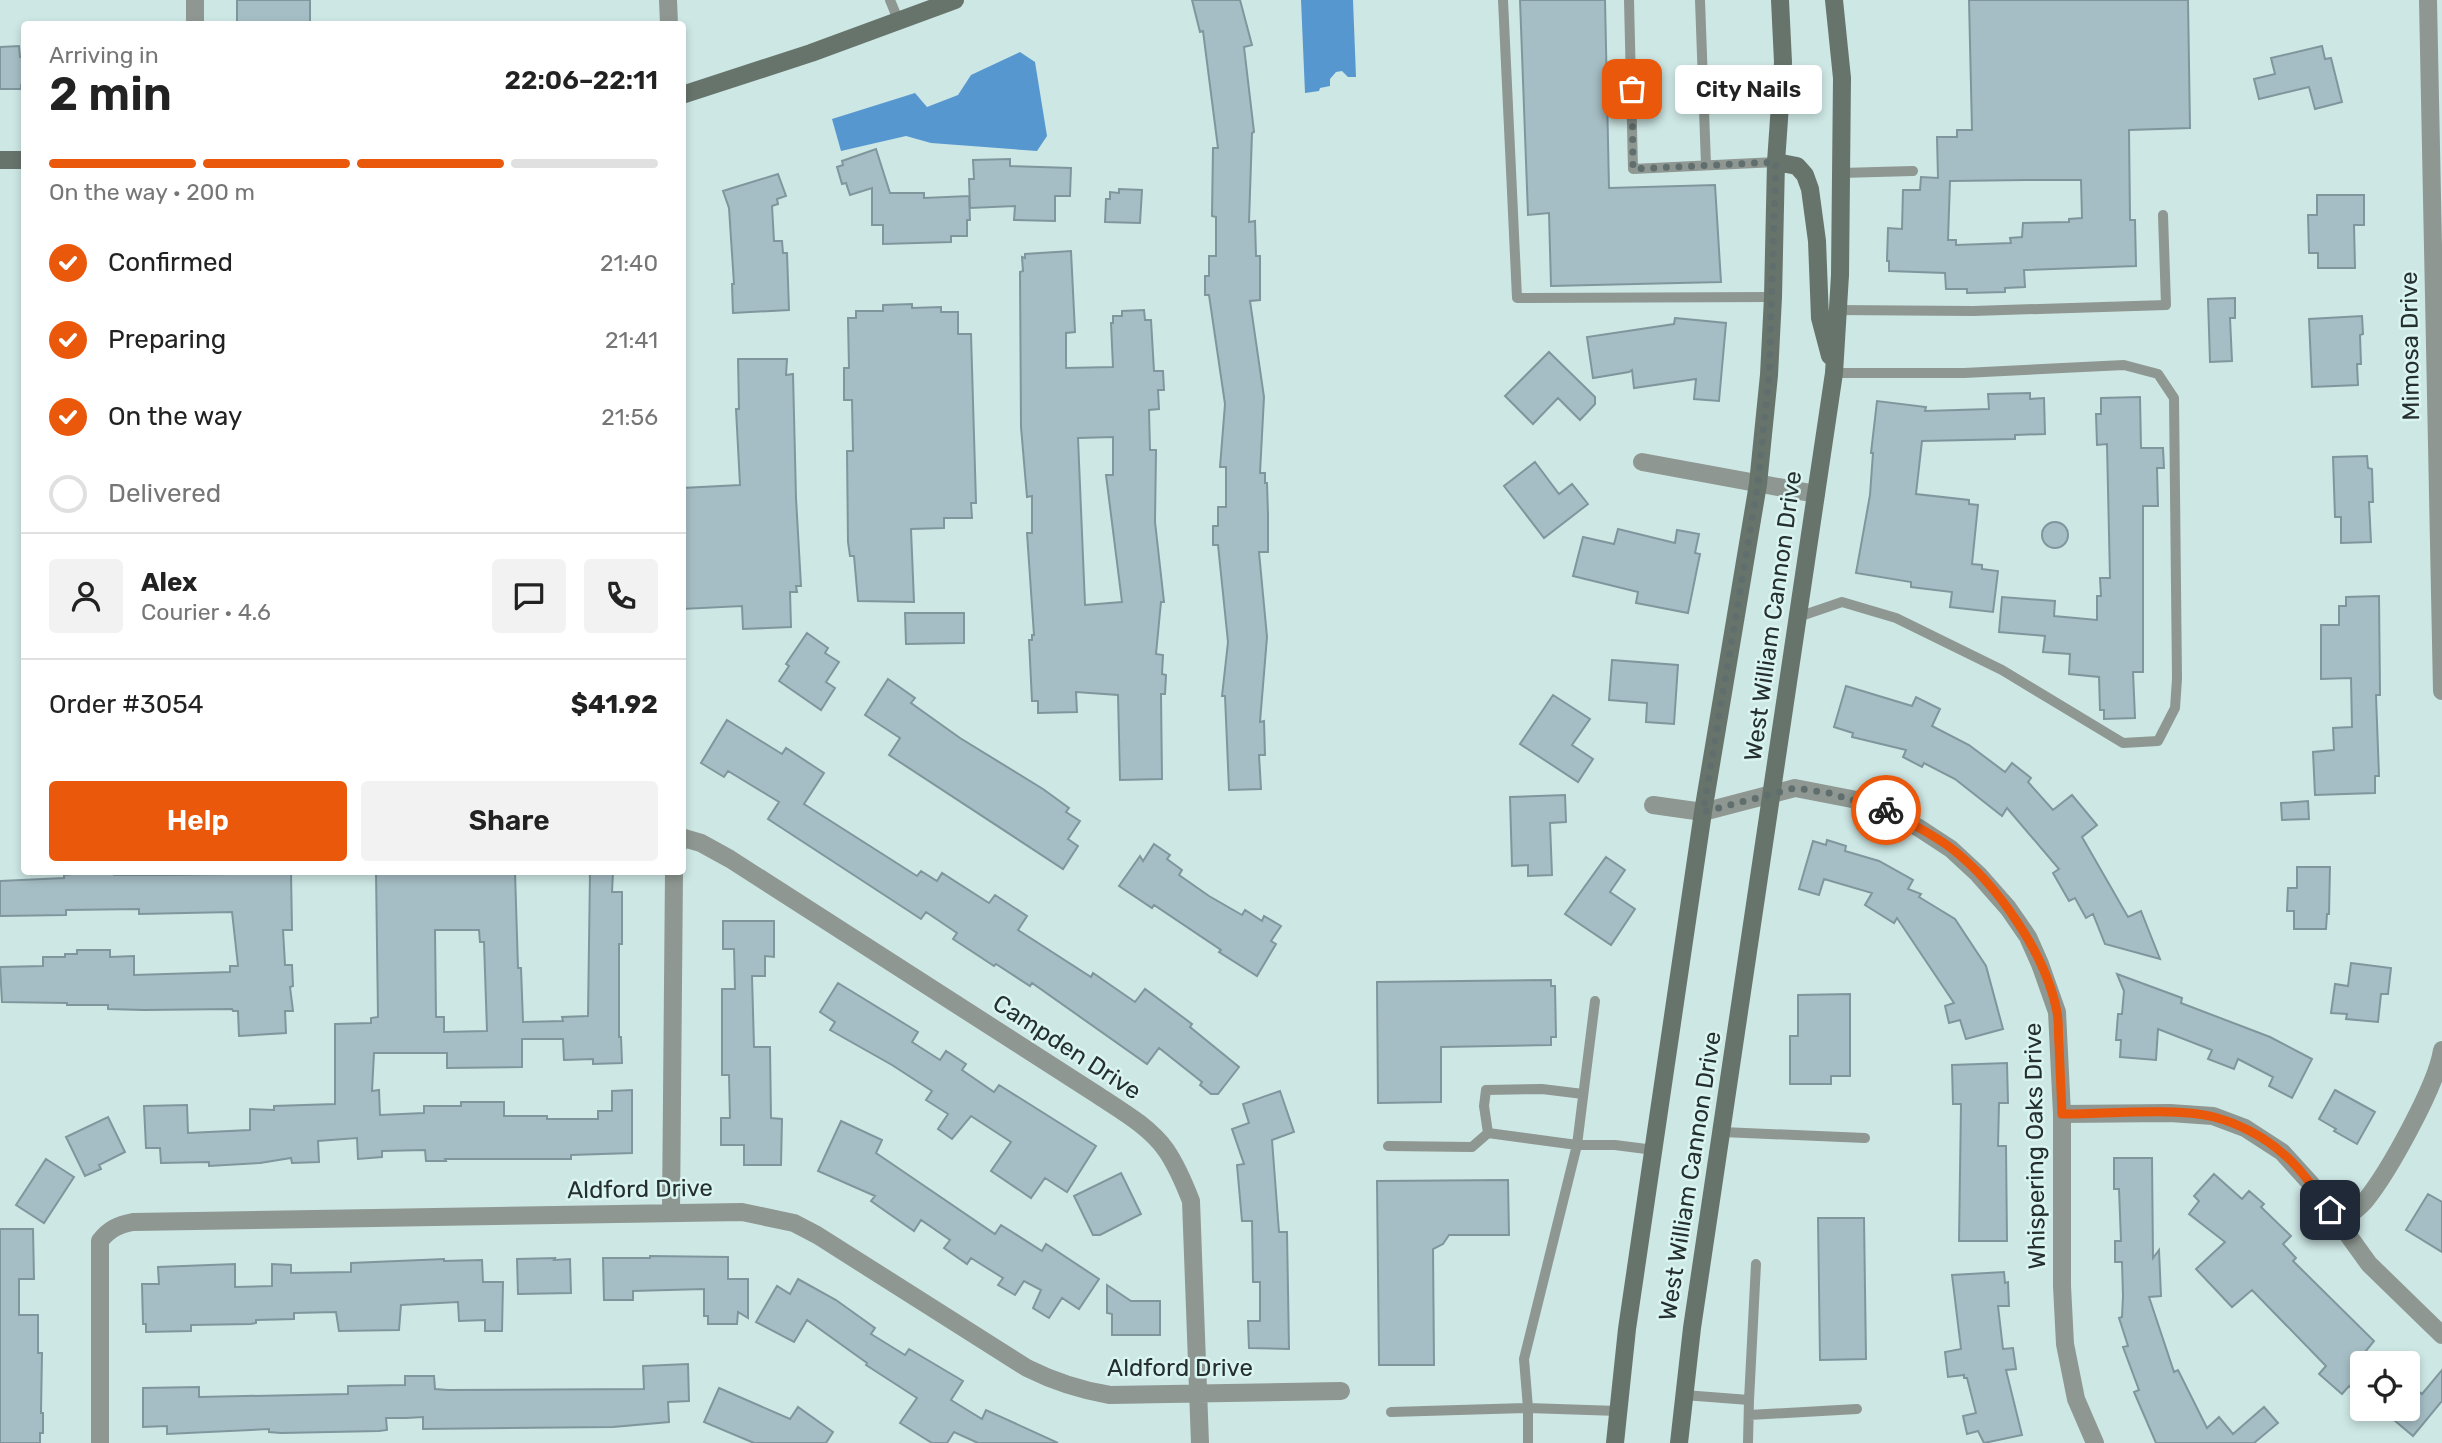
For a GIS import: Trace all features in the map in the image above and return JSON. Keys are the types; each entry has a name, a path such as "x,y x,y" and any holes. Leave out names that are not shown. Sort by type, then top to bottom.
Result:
{"main road":[{"path":"686,93 757,72 955,0"},
{"name":"West William Cannon Drive","path":"1615,1443 1626,1329 1703,812 1758,484 1769,375 1773,297 1776,162 1783,62 1780,0"},
{"path":"1829,310 1841,173 1842,78 1835,0"},
{"path":"0,160 21,160"},
{"path":"1776,162 1797,166 1805,175 1810,189 1829,310 1834,373"},
{"name":"West William Cannon Drive","path":"1679,1443 1692,1328 1834,373"}],"street":[{"path":"195,0 195,21"},
{"path":"668,0 668,21"},
{"name":"Mimosa Drive","path":"2428,0 2439,421 2442,691"},
{"path":"1642,461 1816,494"},
{"name":"Whispering Oaks Drive","path":"1703,812 1795,788 1829,793 1886,810 1951,849 2008,908 2028,937 2057,1012 2062,1114 2062,1286 2065,1344 2077,1399 2095,1443"},
{"path":"1653,805 1703,812"},
{"name":"Campden Drive","path":"686,839 701,843 730,859 1096,1094 1148,1131 1165,1149 1180,1174 1191,1201 1200,1443"},
{"path":"671,1212 674,875"},
{"path":"2339,1222 2363,1204 2378,1184 2440,1066 2442,1050"},
{"path":"2062,1114 2169,1113 2213,1116 2245,1128 2281,1152 2312,1185 2369,1264 2442,1335"},
{"name":"Aldford Drive","path":"100,1443 100,1241 107,1231 133,1222 741,1212 794,1223 817,1235 1027,1368 1080,1391 1110,1395 1340,1391"}],"lane":[{"path":"890,0 899,22"},
{"path":"1503,0 1517,298 1773,297"},
{"path":"1629,0 1633,169 1776,162"},
{"path":"1700,0 1706,165"},
{"path":"1841,173 1913,171"},
{"path":"1829,310 1973,311 2166,305 2163,215"},
{"path":"1798,617 1842,602 1896,618 2002,670 2123,743 2158,740 2175,708 2174,398 2158,374 2124,365 1964,373 1834,373"},
{"path":"1528,1443 1524,1360 1577,1145 1595,1001"},
{"path":"1488,1132 1486,1090 1542,1089 1583,1094"},
{"path":"1488,1132 1577,1145 1615,1145 1654,1150"},
{"path":"1388,1146 1472,1147 1488,1132"},
{"path":"1721,1132 1865,1138"},
{"path":"1748,1443 1755,1264"},
{"path":"1684,1395 1749,1400"},
{"path":"1391,1412 1528,1408 1618,1411"},
{"path":"1749,1415 1857,1409"}],"water":[{"path":"1301,0 1353,0 1356,77 1348,77 1342,71 1336,72 1330,79 1330,86 1305,93"},
{"path":"1020,52 1035,62 1047,136 1037,151 931,143 906,136 841,151 832,119 915,93 927,107 958,95 971,75"}],"building":[{"path":"237,0 310,0 310,21 237,21"},
{"path":"1192,0 1240,0 1252,45 1244,47 1254,132 1249,222 1255,221 1256,256 1260,256 1260,300 1250,301 1264,397 1260,473 1265,473 1267,483 1268,514 1268,552 1259,552 1267,637 1260,722 1264,721 1265,755 1259,755 1261,789 1229,790 1225,696 1222,696 1228,642 1218,545 1213,545 1213,526 1218,526 1218,507 1226,507 1226,467 1220,467 1225,404 1209,295 1205,295 1209,256 1216,256 1216,217 1212,216 1213,148 1218,148 1203,31 1200,32"},
{"path":"1520,0 1605,0 1609,188 1715,185 1721,282 1551,286 1549,213 1528,215"},
{"path":"1969,0 2188,0 2190,128 2129,130 2130,220 2135,220 2136,266 2024,270 2025,287 2005,288 2005,292 1967,293 1967,289 1946,289 1945,273 1889,271 1888,228 1902,229 1903,190 1920,190 1921,177 1938,178 1937,137 1957,137 1957,130 1972,130","holes":["2081,180 2082,218 2069,219 2069,222 2023,223 2022,237 2010,238 2011,243 1956,245 1956,240 1948,240 1950,181"]},
{"path":"19,46 21,89 0,89 0,47"},
{"path":"2322,46 2325,59 2331,58 2342,102 2315,109 2309,87 2259,99 2254,79 2275,74 2271,58"},
{"path":"876,149 890,193 924,193 924,198 969,196 970,220 967,220 967,236 951,236 951,242 883,244 883,225 872,225 872,188 850,195 846,183 842,184 837,167 843,165 842,161"},
{"path":"1010,159 1010,166 1071,168 1070,196 1055,196 1055,221 1014,220 1015,206 970,208 969,179 974,179 973,160"},
{"path":"778,174 786,196 777,199 778,204 772,206 774,241 782,241 783,253 787,253 789,310 733,313 734,284 729,208 723,191"},
{"path":"1119,189 1142,190 1140,223 1105,222 1106,199 1110,199 1110,192 1119,193"},
{"path":"2317,195 2364,195 2364,225 2354,225 2355,268 2318,268 2318,253 2309,253 2308,215 2317,215"},
{"path":"1071,251 1075,332 1066,333 1066,368 1113,367 1113,316 1122,316 1122,311 1144,310 1145,320 1151,320 1154,371 1163,371 1164,390 1158,390 1159,409 1149,410 1150,450 1156,450 1155,522 1164,602 1161,602 1156,654 1163,655 1162,674 1166,675 1165,694 1161,694 1162,779 1120,780 1118,695 1076,692 1077,712 1038,713 1038,701 1032,701 1029,640 1032,640 1034,635 1027,533 1032,533 1032,496 1027,497 1021,427 1020,272 1023,271 1022,257 1025,258 1025,254","holes":["1113,437 1113,475 1106,475 1122,602 1085,605 1078,438"]},
{"path":"2235,298 2235,318 2230,318 2232,361 2210,362 2208,299"},
{"path":"912,304 912,308 941,307 941,312 958,312 958,334 971,334 976,503 971,503 972,518 944,518 944,528 911,529 914,602 858,601 854,556 850,556 848,542 847,451 853,451 852,400 844,400 844,368 849,368 848,318 856,318 856,311 883,311 883,305"},
{"path":"2362,316 2361,364 2357,364 2358,385 2312,387 2309,319"},
{"path":"1675,318 1726,323 1719,401 1694,399 1696,379 1634,388 1632,370 1593,378 1587,337 1674,324"},
{"path":"1549,352 1595,397 1595,404 1580,420 1558,398 1533,424 1505,396"},
{"path":"738,359 787,359 786,375 793,374 801,586 796,586 797,592 790,592 791,627 743,629 742,606 686,609 686,488 740,485 736,409 739,409"},
{"path":"2030,393 2030,399 2044,398 2045,434 2015,435 2015,439 1922,441 1916,494 1969,500 1969,504 1978,505 1972,564 1982,565 1982,569 1998,571 1993,612 1950,607 1952,592 1911,587 1911,582 1856,573 1870,495 1871,453 1877,401 1926,407 1925,411 1989,409 1988,394"},
{"path":"2140,397 2141,448 2163,448 2164,468 2157,468 2158,506 2143,506 2143,672 2133,672 2135,718 2104,719 2104,710 2100,710 2099,677 2069,674 2070,654 2043,652 2045,636 1999,632 2002,597 2055,601 2054,616 2097,620 2097,596 2101,596 2100,578 2110,578 2107,444 2097,445 2096,414 2101,414 2101,398"},
{"path":"2367,456 2368,468 2372,469 2373,502 2369,502 2371,542 2341,543 2341,517 2335,517 2333,457"},
{"path":"1535,462 1559,494 1572,484 1588,504 1544,538 1504,486"},
{"path":"2055,522 2064,526 2068,535 2064,544 2055,548 2046,544 2042,535 2046,526"},
{"path":"1618,529 1675,543 1677,530 1699,534 1695,553 1700,554 1688,613 1636,603 1638,592 1573,576 1583,537 1614,544"},
{"path":"2379,596 2380,695 2376,695 2379,776 2375,776 2375,793 2315,795 2313,752 2334,750 2333,728 2352,727 2351,678 2321,679 2321,625 2339,625 2339,606 2346,606 2346,597"},
{"path":"905,613 964,613 964,643 906,644"},
{"path":"807,633 828,648 825,653 839,662 826,682 835,688 821,710 779,681 789,666 786,664"},
{"path":"1612,660 1678,665 1674,724 1646,722 1647,703 1609,700"},
{"path":"888,679 915,698 911,703 960,738 1069,808 1066,812 1080,821 1068,839 1078,846 1063,869 889,755 900,738 865,715"},
{"path":"1846,686 1912,706 1916,697 1940,709 1932,726 1969,745 2005,772 2012,763 2031,778 2028,782 2053,810 2072,795 2097,825 2082,837 2128,917 2141,911 2160,959 2105,944 2093,914 2086,918 2075,898 2069,901 2053,873 2059,869 2007,808 2002,816 1955,779 1924,763 1922,767 1903,757 1906,750 1852,737 1853,733 1834,727"},
{"path":"1553,695 1590,719 1572,745 1593,759 1578,782 1520,744"},
{"path":"727,720 782,754 786,748 824,773 804,804 917,876 921,871 937,881 942,873 989,903 995,895 1027,916 1018,930 1091,977 1093,973 1135,1002 1145,989 1192,1024 1190,1027 1239,1067 1218,1094 1211,1094 1200,1085 1202,1082 1159,1048 1147,1064 1032,983 1030,986 996,964 994,966 953,939 957,933 926,912 921,919 768,819 779,802 728,771 724,777 701,763"},
{"path":"1565,795 1566,822 1550,823 1552,875 1528,876 1528,865 1512,866 1510,797"},
{"path":"2308,801 2309,819 2282,820 2281,803"},
{"path":"1827,840 1846,846 1845,851 1879,861 1913,880 1908,889 1921,894 1919,897 1955,919 1986,966 2003,1029 1966,1039 1960,1020 1949,1023 1945,1006 1954,1003 1897,918 1894,923 1865,905 1872,893 1824,879 1819,895 1799,889 1813,841 1826,845"},
{"path":"1154,844 1170,855 1167,859 1182,870 1179,875 1209,896 1242,915 1245,910 1262,921 1264,916 1281,926 1271,941 1276,944 1257,976 1154,905 1152,908 1119,886 1140,856 1143,861"},
{"path":"1606,857 1625,870 1610,892 1635,909 1611,945 1565,914"},
{"path":"2297,867 2330,867 2326,929 2294,929 2294,911 2287,911 2288,888 2297,888"},
{"path":"64,875 291,875 292,930 283,930 285,965 292,965 293,986 290,987 293,1011 285,1011 286,1033 239,1036 238,1011 232,1009 108,1009 108,1005 2,1002 0,967 43,966 43,957 65,957 65,954 77,954 77,950 110,950 110,957 134,956 134,975 230,972 230,966 238,966 232,912 139,914 139,909 66,910 66,915 0,916 0,881 64,878"},
{"path":"376,875 515,875 523,1022 563,1021 562,1017 588,1016 590,875 613,875 612,892 622,892 619,1037 622,1063 593,1064 593,1059 564,1060 563,1039 522,1039 522,1067 447,1068 447,1053 374,1053 372,1091 379,1090 380,1115 424,1113 424,1106 461,1106 461,1102 504,1102 504,1116 598,1119 598,1111 612,1111 612,1091 632,1090 632,1153 571,1155 571,1159 426,1161 425,1150 382,1151 382,1157 358,1159 357,1138 318,1141 319,1162 292,1163 291,1158 209,1166 209,1162 161,1163 160,1148 146,1148 144,1106 187,1105 188,1133 250,1130 250,1109 274,1110 274,1106 335,1104 335,1024 371,1023 371,1018 378,1017","holes":["435,930 479,930 480,942 484,942 487,1031 444,1032 444,1017 436,1017"]},
{"path":"723,921 774,921 774,957 765,956 765,976 752,976 754,1047 770,1047 771,1118 782,1119 781,1165 744,1165 744,1145 721,1145 721,1118 730,1118 729,1075 722,1075 722,989 735,989 734,949 723,949"},
{"path":"2351,963 2391,968 2388,994 2381,994 2378,1022 2346,1019 2347,1014 2331,1013 2335,984 2348,986"},
{"path":"2117,974 2182,998 2181,1003 2270,1037 2312,1059 2292,1098 2269,1086 2273,1077 2238,1059 2234,1069 2208,1059 2212,1050 2158,1029 2156,1060 2120,1057 2121,1040 2116,1040 2118,1014 2122,1014 2124,991"},
{"path":"1551,980 1551,986 1555,986 1556,1037 1551,1037 1551,1045 1441,1047 1441,1102 1378,1103 1377,982"},
{"path":"838,983 918,1032 912,1042 940,1060 946,1051 966,1064 962,1070 994,1092 999,1085 1096,1146 1067,1192 1045,1178 1031,1198 991,1171 1011,1142 971,1116 952,1139 938,1129 948,1114 926,1100 932,1091 830,1030 835,1022 820,1012"},
{"path":"1850,994 1850,1076 1831,1076 1831,1084 1790,1084 1790,1036 1798,1036 1798,995"},
{"path":"2007,1063 2008,1103 1999,1103 1998,1146 2006,1146 2007,1241 1959,1241 1961,1104 1953,1104 1952,1065"},
{"path":"2335,1090 2375,1112 2357,1144 2319,1119"},
{"path":"1280,1091 1294,1132 1272,1140 1279,1232 1287,1232 1289,1349 1249,1348 1248,1321 1260,1321 1260,1282 1253,1282 1252,1221 1242,1221 1237,1165 1244,1164 1232,1129 1249,1123 1243,1104"},
{"path":"108,1117 125,1152 99,1165 101,1169 85,1176 66,1137"},
{"path":"841,1121 882,1140 876,1153 995,1234 1001,1225 1042,1251 1046,1244 1099,1279 1079,1309 1062,1298 1049,1318 1033,1308 1041,1290 1024,1281 1015,1295 998,1285 1003,1278 971,1258 967,1264 944,1248 950,1240 921,1220 914,1231 871,1201 875,1196 818,1171"},
{"path":"2114,1158 2152,1158 2153,1258 2159,1250 2161,1296 2149,1297 2174,1372 2178,1370 2207,1428 2219,1417 2233,1434 2264,1407 2278,1423 2254,1443 2156,1443 2134,1392 2139,1390 2123,1347 2128,1346 2119,1318 2122,1317 2122,1262 2115,1262 2115,1241 2121,1241 2119,1189 2114,1189"},
{"path":"46,1159 74,1177 44,1223 16,1205"},
{"path":"1121,1173 1141,1214 1100,1235 1093,1235 1074,1196"},
{"path":"2214,1174 2242,1199 2249,1191 2264,1204 2261,1207 2291,1236 2283,1244 2296,1258 2293,1261 2374,1341 2366,1351 2350,1351 2350,1387 2342,1394 2319,1374 2326,1366 2252,1290 2232,1307 2196,1269 2225,1242 2189,1214 2199,1201 2194,1196"},
{"path":"1508,1180 1509,1235 1449,1235 1443,1244 1433,1249 1434,1365 1379,1365 1377,1181"},
{"path":"2428,1194 2442,1202 2442,1252 2406,1230"},
{"path":"1818,1218 1864,1218 1866,1359 1820,1360"},
{"path":"0,1229 33,1229 34,1279 19,1279 19,1315 38,1315 43,1413 40,1443 0,1443"},
{"path":"728,1257 728,1279 748,1279 748,1318 738,1312 737,1324 708,1324 708,1316 704,1316 704,1289 633,1291 633,1300 604,1300 603,1258"},
{"path":"555,1258 554,1260 570,1259 571,1293 518,1294 517,1259"},
{"path":"482,1260 483,1282 503,1282 502,1331 485,1331 485,1320 459,1321 458,1302 401,1305 399,1330 339,1331 336,1312 294,1313 294,1319 256,1320 256,1323 251,1324 191,1325 191,1331 146,1332 146,1324 143,1324 142,1284 159,1284 158,1267 235,1264 235,1287 272,1286 272,1264 291,1265 291,1273 351,1272 351,1263"},
{"path":"2004,1272 2005,1283 2008,1282 2009,1306 1998,1306 2003,1349 2013,1348 2016,1369 2006,1370 2022,1435 1984,1443 1978,1431 1967,1434 1963,1416 1976,1413 1967,1378 1964,1378 1964,1375 1948,1377 1945,1352 1961,1349 1952,1275"},
{"path":"798,1279 836,1300 875,1328 871,1334 905,1355 909,1349 963,1381 951,1400 982,1419 986,1410 1058,1443 978,1443 954,1432 947,1443 932,1443 900,1423 917,1398 866,1365 867,1363 807,1320 794,1342 756,1322 777,1286 790,1294"},
{"path":"1107,1285 1131,1301 1160,1301 1160,1335 1112,1335 1112,1314 1107,1313"},
{"path":"688,1364 689,1401 668,1402 669,1422 613,1427 423,1429 423,1417 386,1418 387,1430 379,1431 281,1433 269,1432 269,1429 167,1434 167,1426 143,1427 143,1388 199,1387 199,1397 348,1394 348,1386 405,1385 405,1376 434,1376 435,1389 448,1390 644,1389 643,1366"},
{"path":"2442,1370 2442,1401 2413,1436 2395,1421 2420,1421 2420,1392 2422,1394"},
{"path":"719,1388 790,1419 798,1407 833,1432 826,1443 754,1443 704,1422"}],"way so far":[{"path":"1632,89 1633,169 1776,162 1769,375 1758,484 1703,812 1795,788 1829,793 1886,810"}],"place":[{"name":"City Nails","path":"1632,89"}],"route":[{"path":"1886,810 1951,849 2008,908 2028,937 2057,1012 2062,1114 2169,1113 2213,1116 2245,1128 2281,1152 2312,1185 2330,1210"}]}
